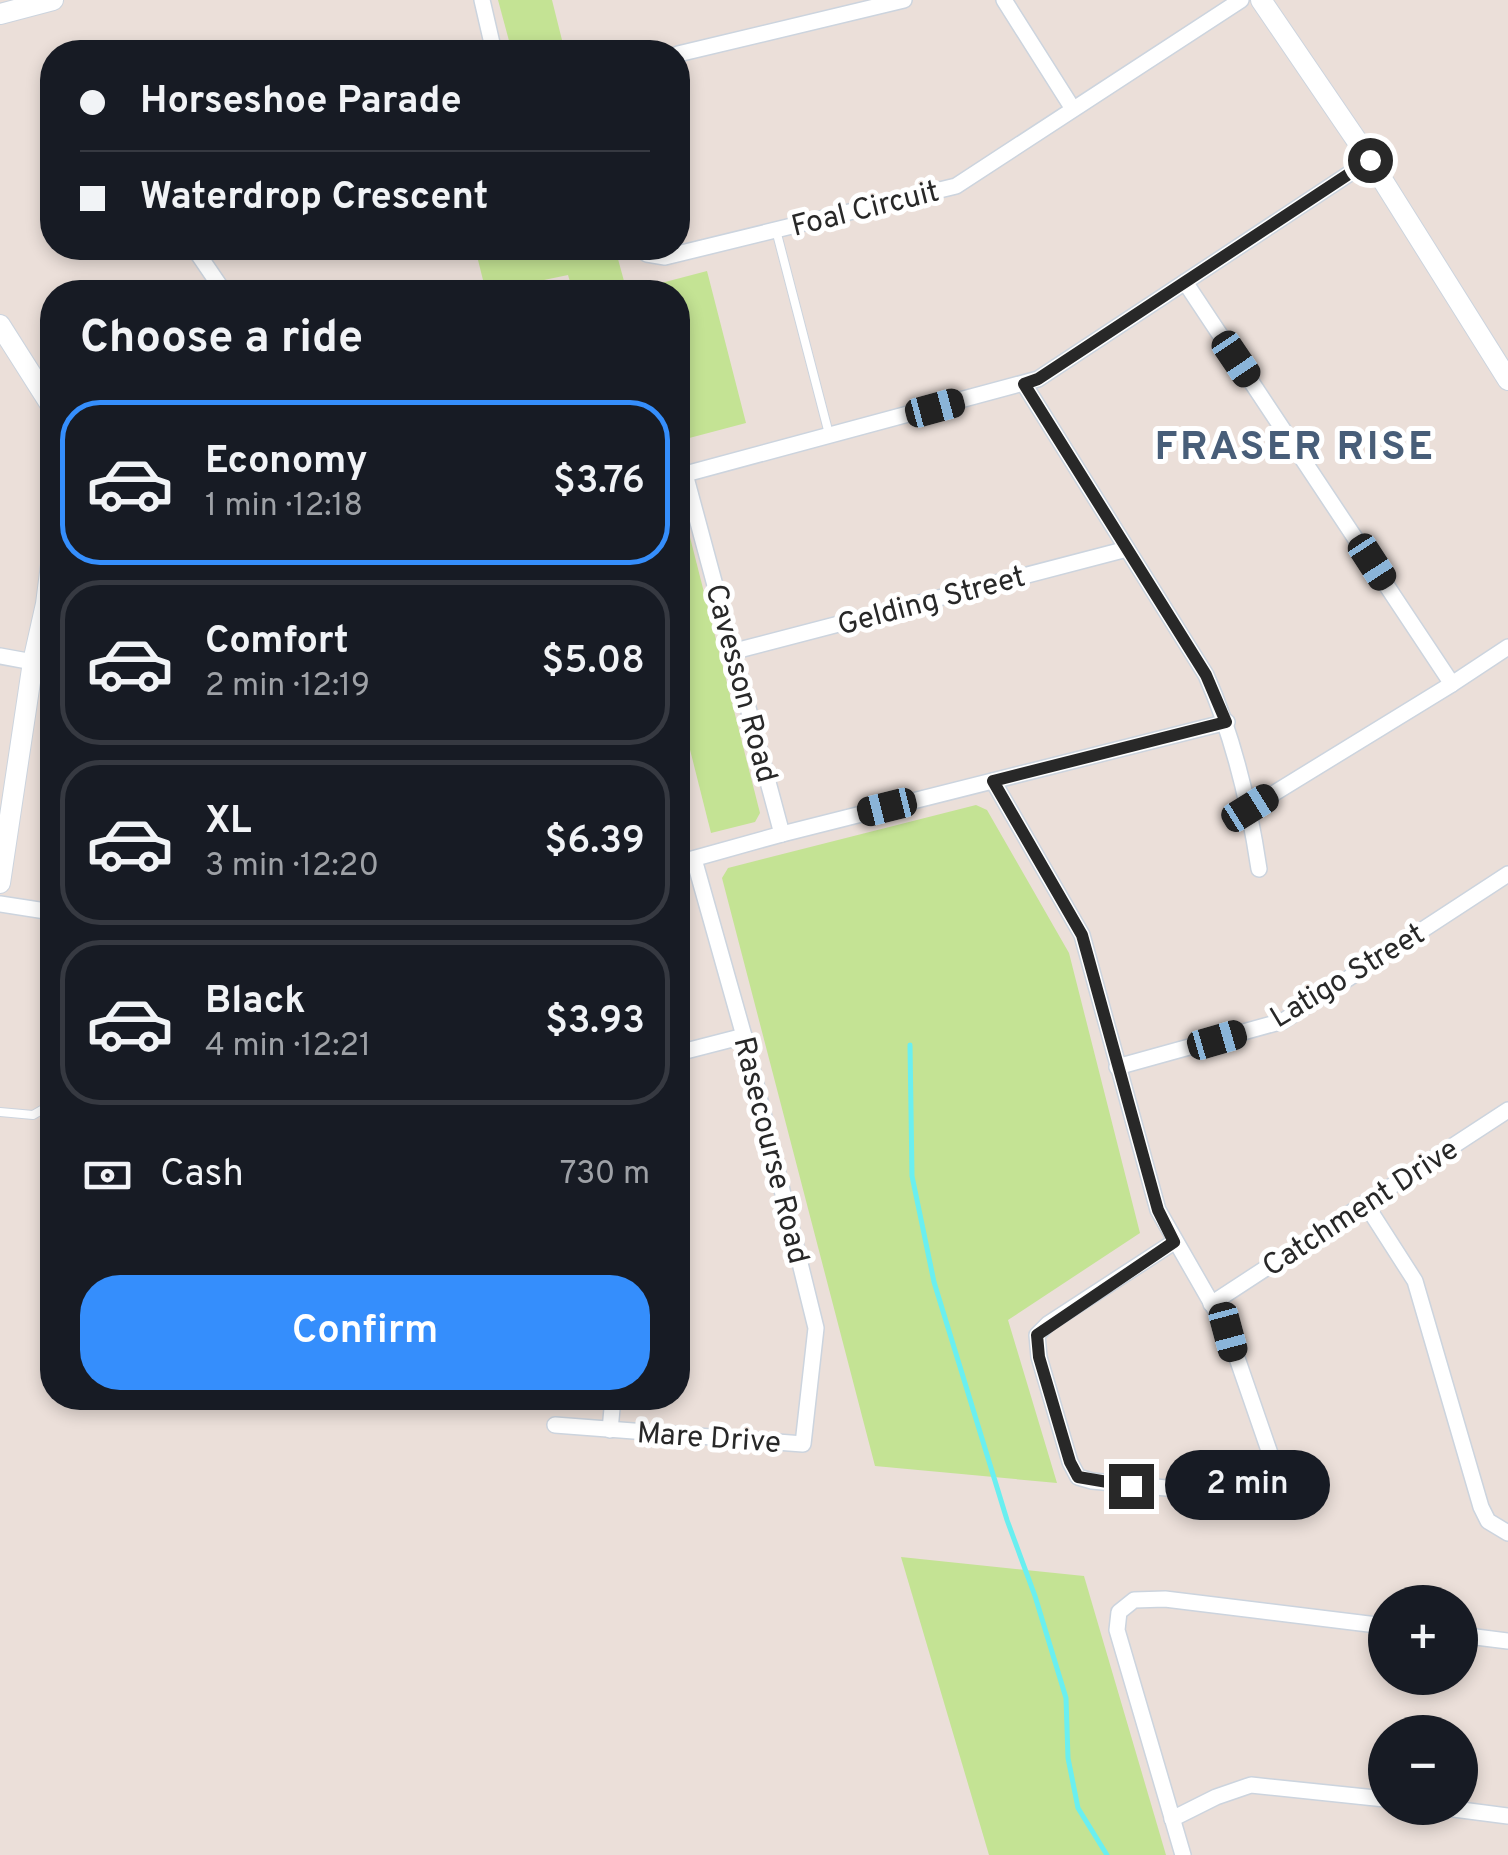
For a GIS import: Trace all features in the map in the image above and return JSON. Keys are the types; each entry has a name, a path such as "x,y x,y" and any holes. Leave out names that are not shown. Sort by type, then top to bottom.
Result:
{"street":[{"path":"0,14 53,0"},
{"path":"482,0 492,40"},
{"path":"690,51 904,0"},
{"path":"1004,0 1073,109"},
{"name":"Foal Circuit","path":"690,251 956,186 1241,0"},
{"path":"1261,0 1370,160 1508,380"},
{"path":"690,473 1038,379 1370,160"},
{"path":"1185,282 1452,684"},
{"path":"0,325 40,388"},
{"path":"1024,384 1206,675 1226,722 1250,808 1259,869"},
{"name":"Cavesson Road","path":"690,504 735,651 782,834"},
{"name":"Gelding Street","path":"735,651 1127,549"},
{"path":"0,883 40,637"},
{"path":"1250,808 1508,646"},
{"path":"0,656 33,662"},
{"path":"690,860 1226,722"},
{"path":"993,781 1082,935 1158,1210 1170,1237 1228,1332 1274,1464 1272,1486 1262,1497 1092,1481 1078,1477 1070,1462 1039,1357 1037,1335 1170,1237"},
{"name":"Rasecourse Road","path":"694,859 744,1036 816,1328 803,1444"},
{"name":"Latigo Street","path":"1118,1067 1283,1021 1508,874"},
{"path":"0,904 40,910"},
{"path":"690,1050 744,1036"},
{"name":"Catchment Drive","path":"1212,1304 1508,1110"},
{"path":"1366,1203 1416,1281 1481,1507 1488,1521 1508,1534"},
{"path":"610,1430 612,1410"},
{"name":"Mare Drive","path":"555,1425 803,1444"},
{"path":"1183,1855 1117,1630 1116,1618 1126,1605 1134,1600 1164,1599 1368,1624"},
{"path":"1478,1637 1508,1640"},
{"path":"1172,1819 1251,1785 1368,1797"},
{"path":"1478,1812 1508,1816"}],"lane":[{"path":"776,230 830,436"},
{"path":"0,1112 33,1115 40,1111"}],"green space":[{"path":"498,0 552,0 562,40 509,40"},
{"path":"478,260 618,260 624,280 569,280 568,275 544,280 483,280"},
{"path":"707,271 746,423 690,438 690,280 673,280"},
{"path":"690,537 760,813 755,822 711,833 690,750"},
{"path":"976,805 987,810 1069,953 1140,1233 1008,1320 1057,1483 875,1466 722,878 728,868"},
{"path":"901,1557 1084,1576 1166,1855 989,1855"}],"waterway":[{"path":"910,1045 912,1176 934,1282 1066,1698 1068,1758 1078,1808 1107,1855"}],"district":[{"name":"FRASER RISE","path":"1295,445"}],"route":[{"path":"1131,1486 1078,1477 1039,1357 1037,1335 1174,1242 1158,1210 1082,935 993,781 1226,722 1206,675 1024,384 1038,379 1370,160"}]}
